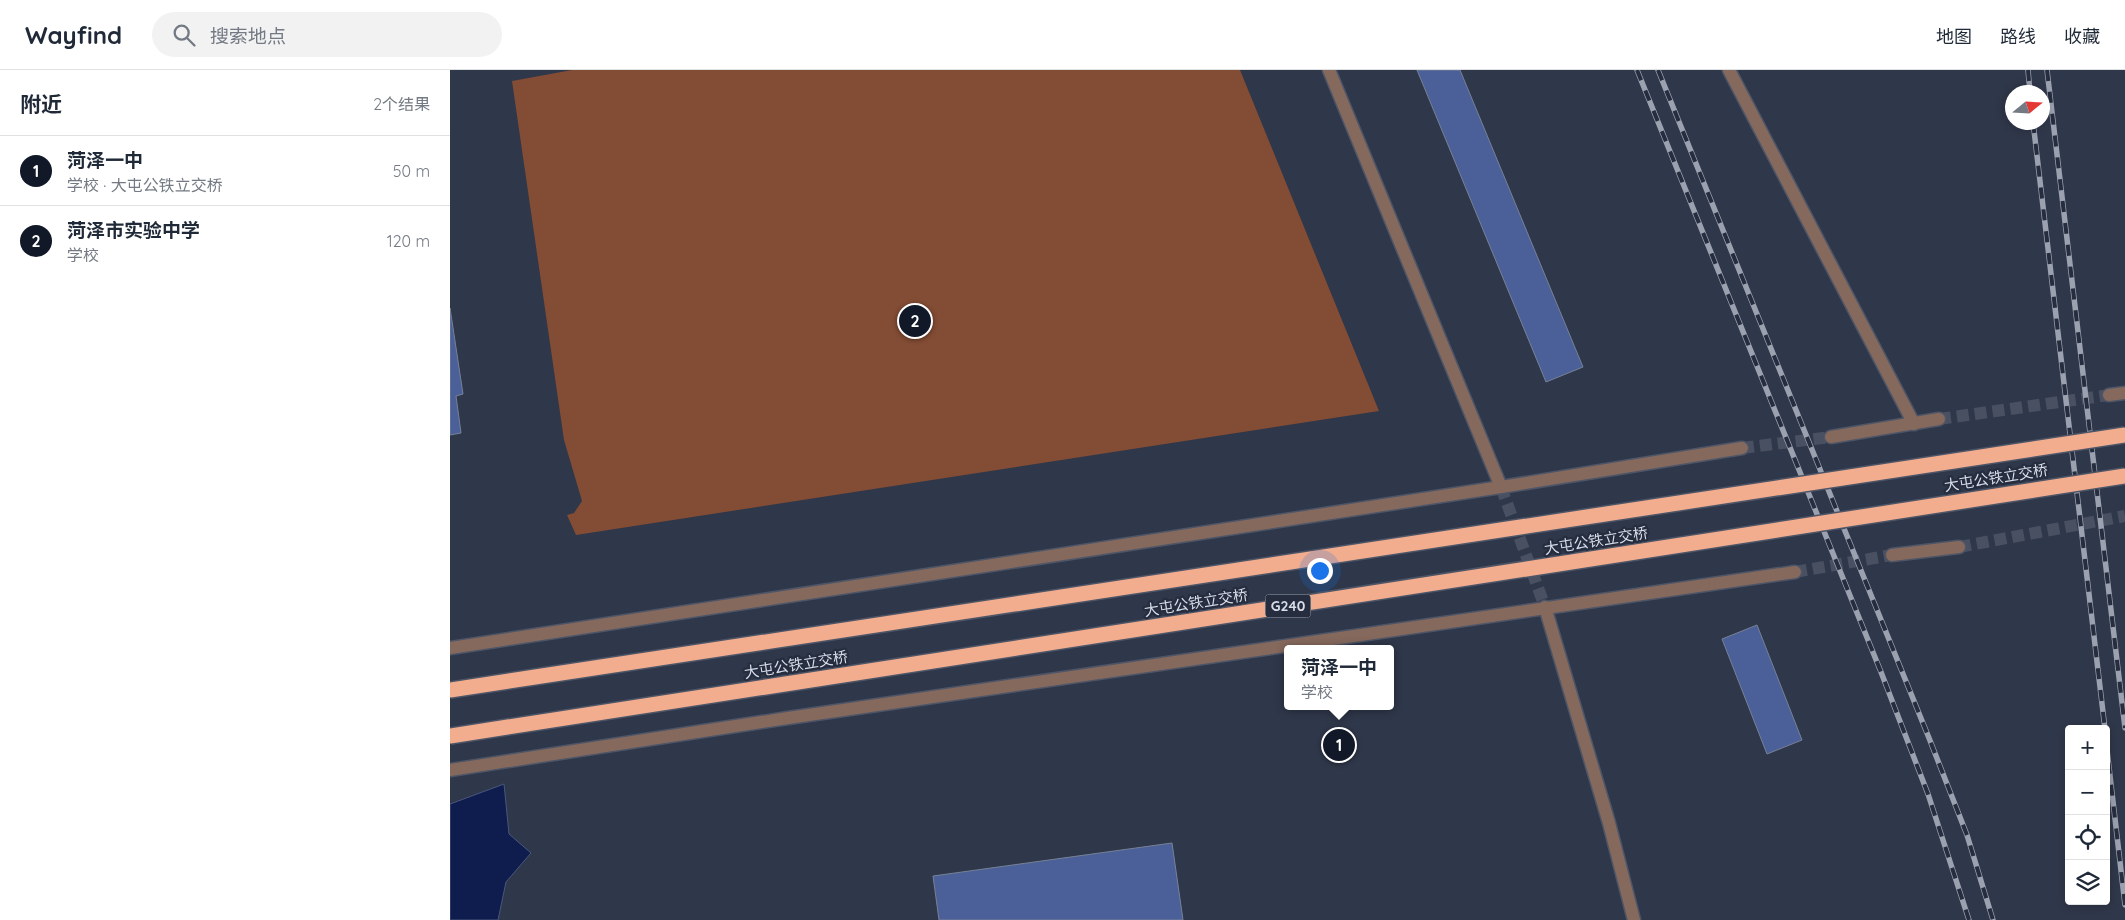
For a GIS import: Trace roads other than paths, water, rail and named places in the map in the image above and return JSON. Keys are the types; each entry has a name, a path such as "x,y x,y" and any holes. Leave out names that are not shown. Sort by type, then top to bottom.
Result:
{"highway":[{"name":"大屯公铁立交桥","path":"450,690 2125,435"},
{"name":"大屯公铁立交桥","path":"450,736 2125,476"}],"street":[{"path":"1329,70 1502,487"},
{"path":"1729,70 1914,424"},
{"path":"2109,395 2125,393"},
{"path":"1831,437 1939,419"},
{"path":"450,648 1502,487 1742,448"},
{"path":"1892,555 1959,547"},
{"path":"1290,645 1795,572"},
{"path":"1545,607 1609,823 1634,920"},
{"path":"450,770 1284,646"}],"water":[{"path":"504,784 509,834 531,853 506,882 498,920 450,920 450,804"}],"tunnel":[{"path":"1939,419 2109,395"},
{"path":"1742,448 1831,437"},
{"path":"1501,487 1545,607"},
{"path":"1959,547 2125,516"},
{"path":"1795,572 1892,555"}],"railway":[{"path":"1637,70 1881,672 1928,794 1969,920"},
{"path":"1658,70 1929,738 1967,835 1993,920"},
{"path":"2028,70 2029,85"},
{"path":"2047,70 2125,728"},
{"path":"2034,130 2105,725"},
{"path":"2109,770 2125,905"}],"place":[{"name":"菏泽市实验中学","path":"915,321"},
{"name":"菏泽一中","path":"1339,745"}]}
